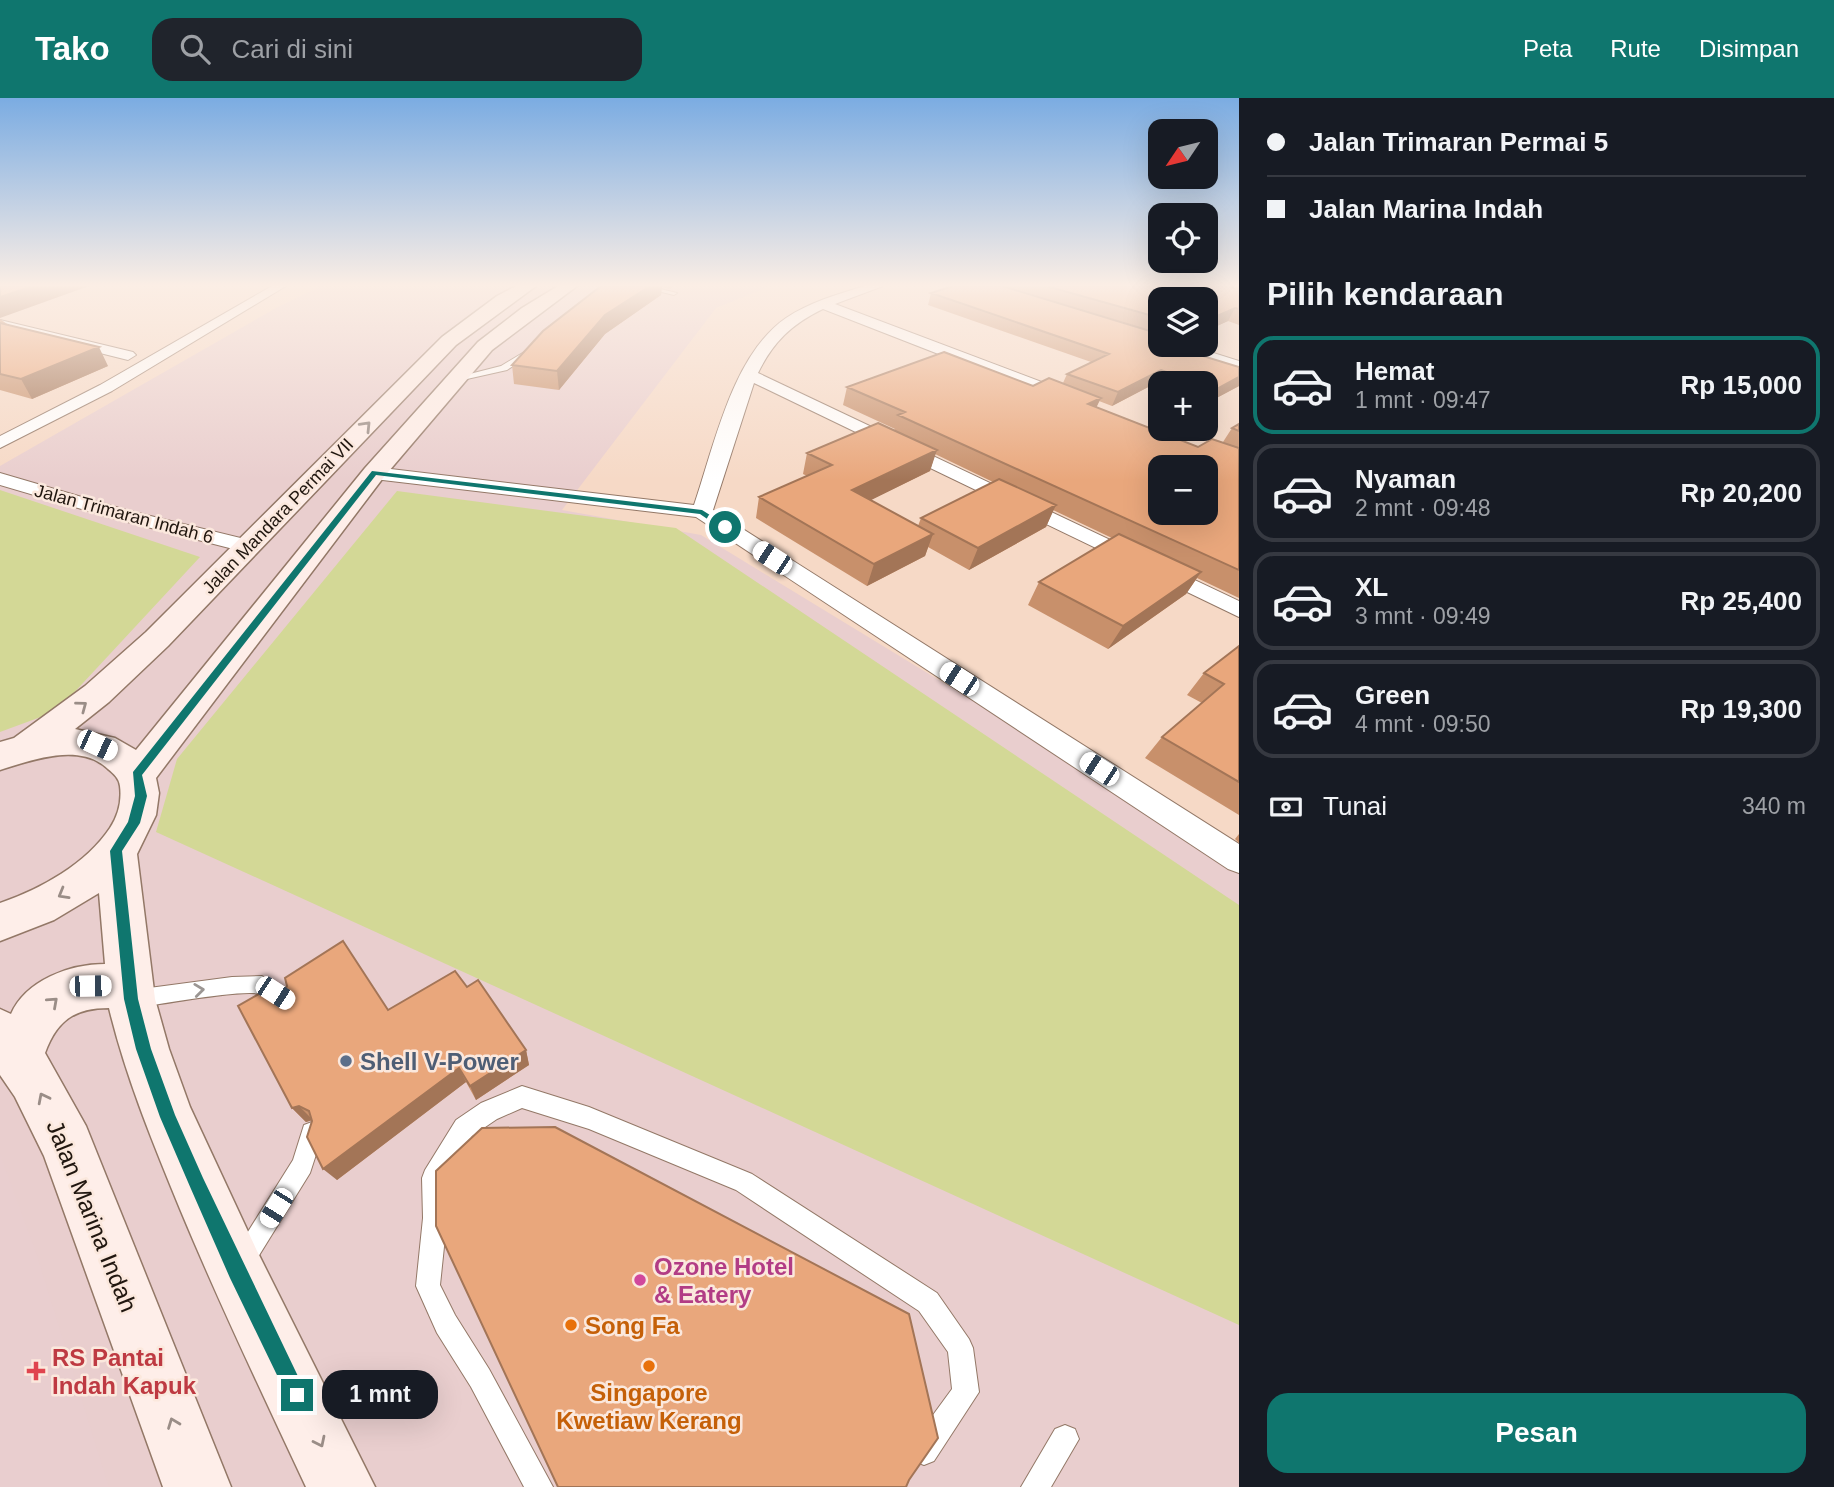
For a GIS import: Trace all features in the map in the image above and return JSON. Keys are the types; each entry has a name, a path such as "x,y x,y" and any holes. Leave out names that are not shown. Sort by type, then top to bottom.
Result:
{"main road":[{"name":"Jalan Mandara Permai VII","path":"14,751 97,694 157,639 439,351"},
{"name":"Jalan Mandara Permai VII","path":"137,775 374,473 481,351"},
{"path":"0,922 30,913 79,885 116,851 134,823 141,796 137,775 121,756 97,745 65,742 14,751"},
{"path":"116,851 131,992 144,1049 168,1117 236,1272 341,1487"},
{"path":"9,1045 61,994 90,986 131,992"},
{"name":"Jalan Marina Indah","path":"9,1045 33,1079 67,1145 197,1487"}],"street":[{"path":"111,351 128,355"},
{"path":"0,443 106,388 169,351"},
{"path":"702,512 749,375 763,351"},
{"path":"944,351 1083,404"},
{"path":"1211,357 1239,366"},
{"path":"749,375 1239,610"},
{"path":"374,473 702,512 1239,860"},
{"name":"Jalan Trimaran Indah 6","path":"0,480 249,547"}],"lane":[{"path":"458,378 508,369 532,351"},
{"path":"131,992 262,985 288,1002"},
{"path":"539,1487 480,1378 446,1324 428,1286 435,1218 433,1178 464,1128 489,1111 522,1097 589,1118 744,1182 928,1301 960,1348 966,1392 914,1466"},
{"path":"236,1272 302,1165 312,1133"},
{"path":"1035,1487 1065,1439"}],"shaded area":[{"path":"201,351 683,351 562,510 701,535 1239,863 1239,1487 0,1487 0,466"},
{"name":"RS Pantai Indah Kapuk","path":"0,1154 37,1255 109,1487 0,1487"}],"green space":[{"path":"0,490 200,557 57,711 0,732"},
{"path":"397,491 676,528 1239,905 1239,1325 156,832 177,759"}],"building":[{"path":"0,351 90,351 21,379 0,374"},
{"path":"525,351 574,351 557,371 512,365"},
{"path":"1100,351 1148,351 1148,357 1206,357 1239,367 1239,377 1218,388 1218,371 1148,371 1148,377 1118,392 1067,374 1109,354"},
{"path":"944,352 1033,386 1049,378 1101,398 1088,404 1148,427 1148,441 1183,441 1198,447 1208,441 1218,441 1239,448 1239,570 898,415 905,412 847,387"},
{"path":"878,423 937,450 852,490 933,534 874,564 759,497 832,465 807,453"},
{"path":"999,479 1056,505 978,548 921,518"},
{"path":"1119,534 1201,572 1123,626 1039,582"},
{"path":"1239,646 1239,782 1162,737 1224,684 1204,673"},
{"name":"Shell V-Power","path":"343,941 388,1010 455,971 467,987 478,980 526,1050 470,1086 459,1068 323,1169 307,1137 312,1121 309,1111 299,1106 292,1108 238,1006 264,991 273,997 283,994 287,986 285,978"},
{"name":"Ozone Hotel & Eatery","path":"555,1127 909,1314 938,1438 906,1487 558,1487 436,1226 436,1171 482,1128"}],"place":[{"name":"Shell V-Power","path":"346,1061"},
{"name":"Ozone Hotel & Eatery","path":"640,1280"},
{"name":"Song Fa","path":"571,1325"},
{"name":"Singapore Kwetiaw Kerang","path":"649,1366"},
{"name":"RS Pantai Indah Kapuk","path":"36,1371"}],"route":[{"path":"297,1395 236,1272 168,1117 144,1049 131,999 116,851 134,823 141,796 137,775 374,473 702,512 725,527"}]}
